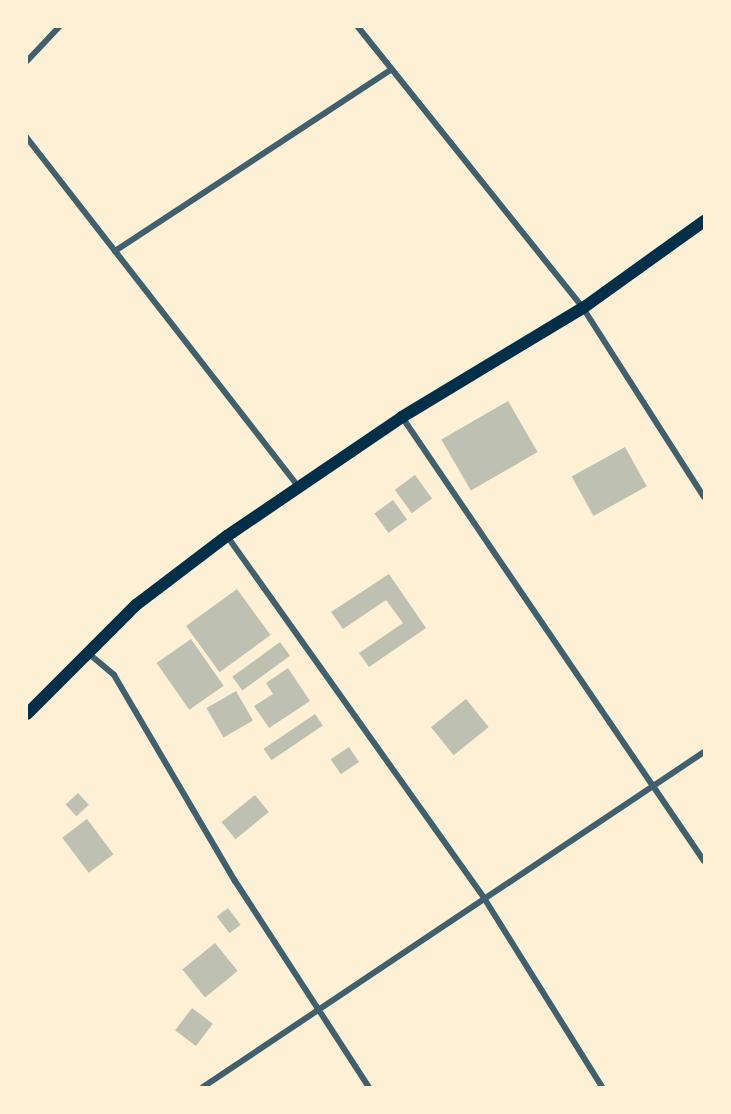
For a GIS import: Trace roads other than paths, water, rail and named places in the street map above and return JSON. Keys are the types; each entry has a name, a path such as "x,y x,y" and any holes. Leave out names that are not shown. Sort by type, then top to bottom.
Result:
{"main road":[{"path":"27,714 86,652 136,605 227,536 402,417 583,308 704,221"}],"street":[{"path":"27,61 59,27"},
{"path":"358,27 583,308 704,497"},
{"path":"115,251 391,70"},
{"path":"27,138 298,486"},
{"path":"402,417 655,785 704,861"},
{"path":"227,536 484,898 602,1087"},
{"path":"86,652 114,675 235,881 369,1087"},
{"path":"203,1087 704,752"}]}
